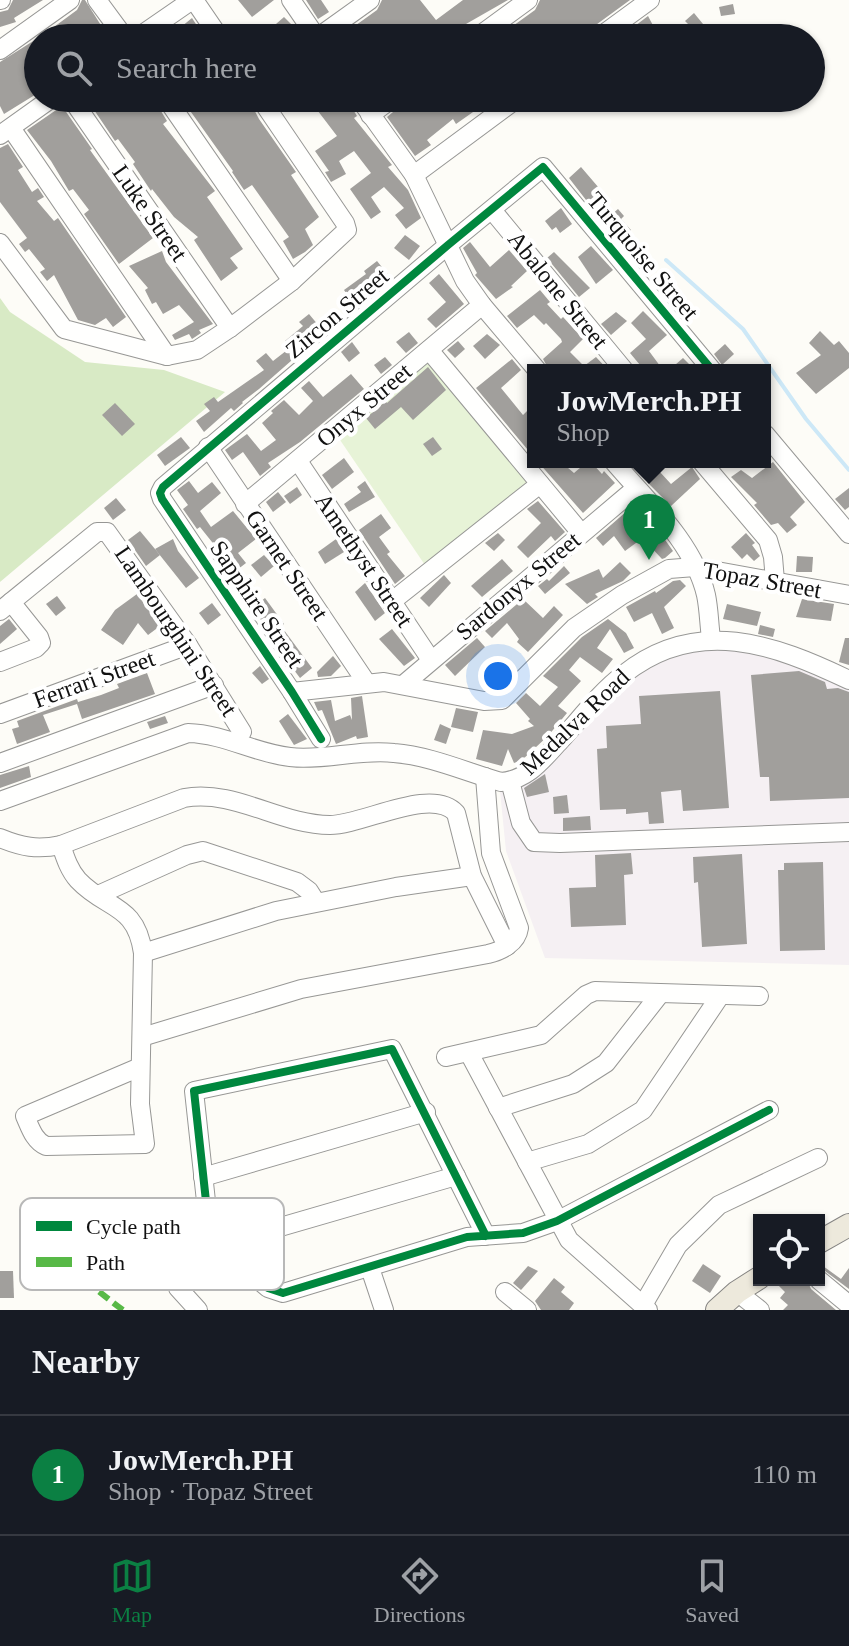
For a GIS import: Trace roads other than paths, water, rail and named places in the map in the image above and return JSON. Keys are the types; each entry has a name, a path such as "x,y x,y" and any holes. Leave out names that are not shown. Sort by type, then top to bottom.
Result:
{"main road":[{"path":"825,1239 848,1228"},
{"path":"717,1310 753,1282"}],"street":[{"path":"36,24 70,0"},
{"path":"97,0 115,24"},
{"path":"158,24 193,0 210,24"},
{"path":"291,0 307,24"},
{"path":"337,24 370,0"},
{"path":"495,24 528,0"},
{"path":"617,24 650,0"},
{"path":"0,50 24,33"},
{"path":"33,112 5,132 167,356"},
{"name":"Luke Street","path":"81,112 230,328"},
{"path":"176,112 292,281"},
{"path":"0,243 64,329 167,356 197,350 292,281 347,230 270,112"},
{"path":"368,112 414,175 465,281 532,364"},
{"path":"370,115 374,112"},
{"path":"414,175 499,112"},
{"name":"Zircon Street","path":"160,493 208,447 543,167"},
{"name":"Turquoise Street","path":"543,167 707,364"},
{"name":"Abalone Street","path":"492,210 619,364"},
{"name":"Onyx Street","path":"245,504 482,305"},
{"path":"429,350 581,533"},
{"path":"771,441 849,534"},
{"name":"Garnet Street","path":"208,447 366,682"},
{"name":"Amethyst Street","path":"298,461 431,660"},
{"path":"619,468 679,540 695,567 706,594 711,638"},
{"path":"707,468 768,540 775,581"},
{"path":"391,602 540,484"},
{"name":"Sardonyx Street","path":"403,685 636,488"},
{"name":"Sapphire Street","path":"160,493 321,739"},
{"name":"Lambourghini Street","path":"5,607 97,532 107,532 188,645 242,732"},
{"name":"Topaz Street","path":"292,692 366,682 403,685 484,701 502,700 574,628 622,595 669,569 695,567 849,595"},
{"path":"0,662 36,648 41,643 39,637 5,607"},
{"name":"Medalva Road","path":"0,801 188,733 211,733 263,752 294,758 360,752 396,753 501,782 510,781 530,772 621,676 645,658 711,638 733,640 809,661 849,680"},
{"name":"Ferrari Street","path":"0,714 188,645"},
{"path":"0,763 214,685"},
{"path":"142,1037 301,989 488,954 507,946 519,934 519,928 491,853 485,777"},
{"path":"510,781 521,823 534,842 849,832"},
{"path":"0,838 26,848 43,849 197,796 223,797 312,823 331,825 415,804 437,803 450,807 456,813 472,876 507,946"},
{"path":"61,845 76,878 133,922 141,938 140,1104 145,1144 46,1146 33,1133 25,1116 140,1067"},
{"path":"98,895 187,855 203,851 297,882 309,891 316,902"},
{"path":"143,953 276,911 472,876"},
{"path":"446,1057 541,1035 586,995 595,991 759,996"},
{"path":"498,1108 573,1084 606,1063 660,994"},
{"path":"527,1162 588,1144 643,1110 720,996"},
{"path":"205,1198 194,1091 392,1049 486,1236"},
{"path":"469,1053 569,1240 646,1308 678,1245 719,1205 818,1158"},
{"path":"271,1290 283,1293 460,1239 523,1233 557,1221 769,1110"},
{"path":"203,1177 426,1112"},
{"path":"284,1225 456,1176"},
{"path":"370,1268 384,1310"},
{"path":"825,1285 848,1304"},
{"path":"180,1290 198,1310"},
{"path":"505,1292 527,1310"},
{"path":"737,1292 760,1310"}],"waterway":[{"path":"666,260 743,329 768,364"},
{"path":"771,369 806,419 849,470"}],"place":[{"name":"JowMerch.PH","path":"649,560"}]}
